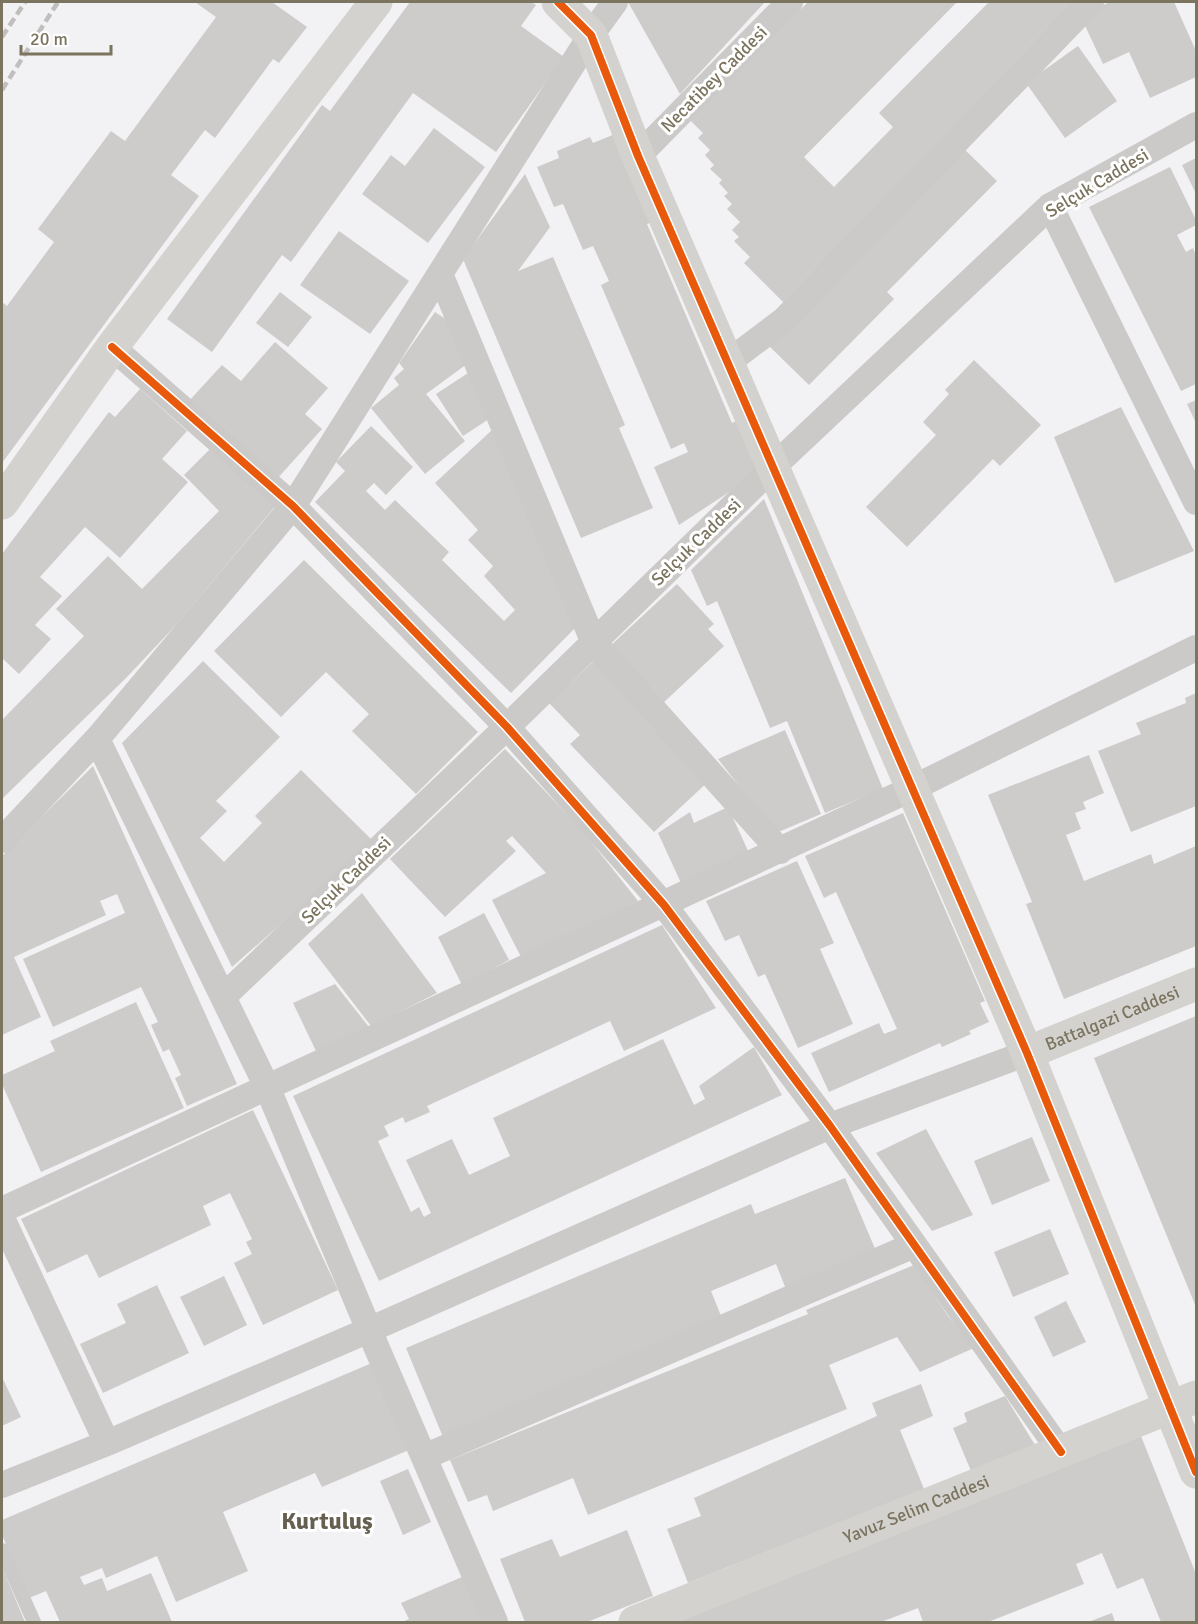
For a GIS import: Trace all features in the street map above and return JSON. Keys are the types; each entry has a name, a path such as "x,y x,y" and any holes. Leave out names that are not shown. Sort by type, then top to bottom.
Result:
{"street":[{"path":"2,503 112,347 376,2"},
{"path":"558,2 591,35 638,156 911,789 1183,1402 1197,1472"},
{"path":"2,840 97,739 293,506 591,35 615,2"},
{"name":"Necatibey Caddesi","path":"638,156 790,2"},
{"path":"727,363 784,320 1091,2"},
{"name":"Selçuk Caddesi","path":"224,996 507,727 772,468 1050,206 1197,125"},
{"path":"1050,206 1197,502"},
{"path":"440,274 594,643 780,850"},
{"path":"112,347 293,506 507,727 664,905 830,1126 1061,1452"},
{"path":"2,1210 268,1089 911,789 1197,648"},
{"path":"97,739 268,1089 495,1623"},
{"name":"Battalgazi Caddesi","path":"1027,1053 1197,984"},
{"path":"2,1485 107,1443 369,1330 830,1126 1027,1053"},
{"path":"2,1218 107,1443"},
{"path":"424,1456 914,1245"},
{"name":"Yavuz Selim Caddesi","path":"635,1623 1183,1402"}],"lane":[{"path":"2,1550 34,1623"}],"building":[{"path":"195,2 272,2 307,27 279,63 273,59 215,138 205,130 171,175 199,196 2,463 2,302 7,306 54,242 38,229 111,131 125,141 216,17"},
{"path":"410,2 531,2 536,5 521,26 564,57 496,152 413,93 291,262 282,255 212,352 167,319 322,105 330,111"},
{"path":"628,2 765,2 680,94"},
{"path":"808,2 957,2 804,157 834,187 893,127 879,113 989,2 1082,2 784,303 744,263 750,257 734,241 739,237 732,230 740,222 727,209 732,204 724,196 728,193 719,183 722,180 710,169 714,165 705,155 710,150 698,138 703,133 690,120"},
{"path":"1110,2 1174,2 1196,51 1196,77 1150,98 1129,52 1103,64 1080,15"},
{"path":"1078,46 1117,101 1065,138 1026,83"},
{"path":"434,128 485,167 428,243 362,194 391,155 405,166"},
{"path":"615,134 652,222 647,224 732,423 736,421 758,473 679,525 654,467 688,452 684,443 671,449 601,285 609,281 593,246 583,250 563,204 554,207 537,167 559,158 557,151 590,137 593,143"},
{"path":"963,148 997,181 887,292 894,299 809,385 768,345"},
{"path":"1196,158 1196,194 1182,165"},
{"path":"1170,167 1196,220 1196,225 1177,235 1186,252 1193,248 1196,255 1196,384 1181,391 1089,207"},
{"path":"525,174 550,227 518,271 553,257 625,425 619,428 653,508 581,538 463,259"},
{"path":"339,231 409,281 370,334 300,285"},
{"path":"280,292 312,317 288,347 256,323"},
{"path":"435,312 447,320 467,364 426,394 465,441 425,474 371,408 399,385 394,378 404,369 399,363"},
{"path":"275,342 328,388 305,414 322,429 276,480 188,402 222,365 241,381"},
{"path":"974,360 1041,425 1000,466 993,459 907,547 866,507 936,435 923,422 949,394 945,390"},
{"path":"468,373 495,415 463,436 436,394"},
{"path":"140,389 187,431 162,459 188,482 120,558 85,527 40,577 62,596 35,625 51,639 19,674 3,659 2,661 2,554 109,412 115,417"},
{"path":"1196,400 1196,423 1187,404"},
{"path":"1121,407 1194,551 1115,583 1054,437"},
{"path":"371,426 413,467 386,495 374,483 366,491 385,510 395,500 449,552 442,560 504,621 515,610 484,576 493,566 468,540 478,530 435,483 492,430 577,626 511,693 315,502 345,471 336,462"},
{"path":"214,445 278,503 177,624 126,678 2,799 2,720 84,636 56,609 108,556 142,589 219,511 184,475"},
{"path":"764,499 883,789 825,813 787,721 770,728 717,601 707,606 691,570"},
{"path":"304,560 478,732 416,794 352,731 369,714 326,672 281,717 214,651"},
{"path":"677,584 714,624 708,629 724,646 662,704 609,647"},
{"path":"597,658 711,779 654,832 570,744 580,735 549,703"},
{"path":"203,661 280,737 216,801 227,811 200,838 224,862 262,823 255,816 301,770 371,839 324,886 232,967 122,743"},
{"path":"1196,693 1196,806 1131,832 1098,751 1141,734 1136,723 1186,703 1185,698"},
{"path":"785,730 821,814 776,833 718,759"},
{"path":"505,749 581,829 638,901 522,959 492,900 546,873 512,836 506,841 516,851 445,917 390,859"},
{"path":"1089,755 1104,793 1083,802 1086,809 1075,813 1081,829 1066,835 1084,881 1151,854 1154,864 1196,846 1196,946 1064,999 1026,904 1032,902 988,795"},
{"path":"93,766 237,1084 187,1106 175,1078 181,1075 169,1049 163,1052 151,1025 158,1022 141,987 53,1027 23,959 125,913 117,894 100,901 106,915 14,957 41,1017 2,1035 2,856"},
{"path":"728,807 749,853 681,883 658,833 690,812 694,823"},
{"path":"903,813 985,1001 980,1003 989,1022 969,1031 971,1034 942,1047 940,1043 829,1092 811,1053 879,1023 884,1034 897,1029 836,892 824,898 805,856"},
{"path":"797,861 834,943 820,949 853,1024 798,1048 765,974 758,977 739,935 725,941 706,901"},
{"path":"362,893 437,993 371,1026 308,944"},
{"path":"484,913 509,960 462,985 438,937"},
{"path":"662,925 716,1008 624,1051 610,1021 427,1106 430,1112 405,1123 403,1117 384,1126 389,1136 378,1141 411,1212 419,1207 424,1217 431,1213 406,1160 452,1139 469,1175 510,1156 493,1118 663,1039 694,1105 705,1099 699,1086 754,1047 782,1095 379,1281 293,1096"},
{"path":"335,984 369,1027 316,1051 293,1003"},
{"path":"136,1002 184,1108 41,1172 2,1084 2,1075 55,1051 50,1041"},
{"path":"1196,1016 1196,1307 1094,1058"},
{"path":"253,1110 338,1290 263,1325 234,1263 252,1254 246,1242 252,1239 230,1193 203,1206 211,1225 99,1278 87,1254 47,1273 21,1219"},
{"path":"926,1129 973,1215 932,1231 876,1153"},
{"path":"1032,1137 1050,1181 992,1205 974,1161"},
{"path":"845,1178 876,1251 786,1289 776,1264 711,1291 723,1321 443,1437 406,1348 751,1204 755,1214"},
{"path":"1050,1229 1069,1274 1013,1297 994,1252"},
{"path":"914,1265 948,1316 974,1348 920,1372 897,1337 829,1365 847,1409 588,1515 573,1478 493,1511 487,1495 468,1502 450,1460 808,1314 806,1310"},
{"path":"224,1276 247,1325 204,1346 180,1297"},
{"path":"157,1285 189,1353 103,1393 80,1344 126,1323 117,1304"},
{"path":"1066,1301 1086,1342 1053,1357 1034,1317"},
{"path":"372,1363 409,1450 322,1487 315,1473 223,1512 248,1571 176,1602 157,1556 106,1578 102,1568 80,1577 84,1585 102,1578 107,1591 151,1573 172,1622 60,1622 46,1591 29,1598 2,1535 2,1520"},
{"path":"2,1377 21,1417 2,1426"},
{"path":"921,1384 933,1416 900,1430 924,1489 688,1583 667,1529 701,1516 694,1498 877,1416 872,1403"},
{"path":"1005,1396 1035,1445 971,1471 953,1428 967,1422 964,1413"},
{"path":"1141,1436 1196,1574 1196,1622 1161,1622 1143,1578 1117,1589 1102,1553 1076,1564 1084,1584 988,1622 923,1622 918,1608 881,1622 671,1622"},
{"path":"408,1469 431,1522 403,1535 380,1481"},
{"path":"627,1530 653,1596 587,1622 525,1622 500,1559 552,1539 560,1557"},
{"path":"2,1567 25,1622 2,1622"},
{"path":"469,1574 489,1622 402,1622 409,1619 401,1603"},
{"path":"1112,1613 1115,1622 1088,1622"}],"railway":[{"path":"2,37 25,2"},
{"path":"2,90 58,2"}],"cycle path":[{"path":"558,2 591,35 638,156 1027,1053 1196,1472"},
{"path":"112,347 293,506 507,727 664,905 830,1126 1061,1452"}],"district":[{"name":"Kurtuluş","path":"327,1521"}]}
